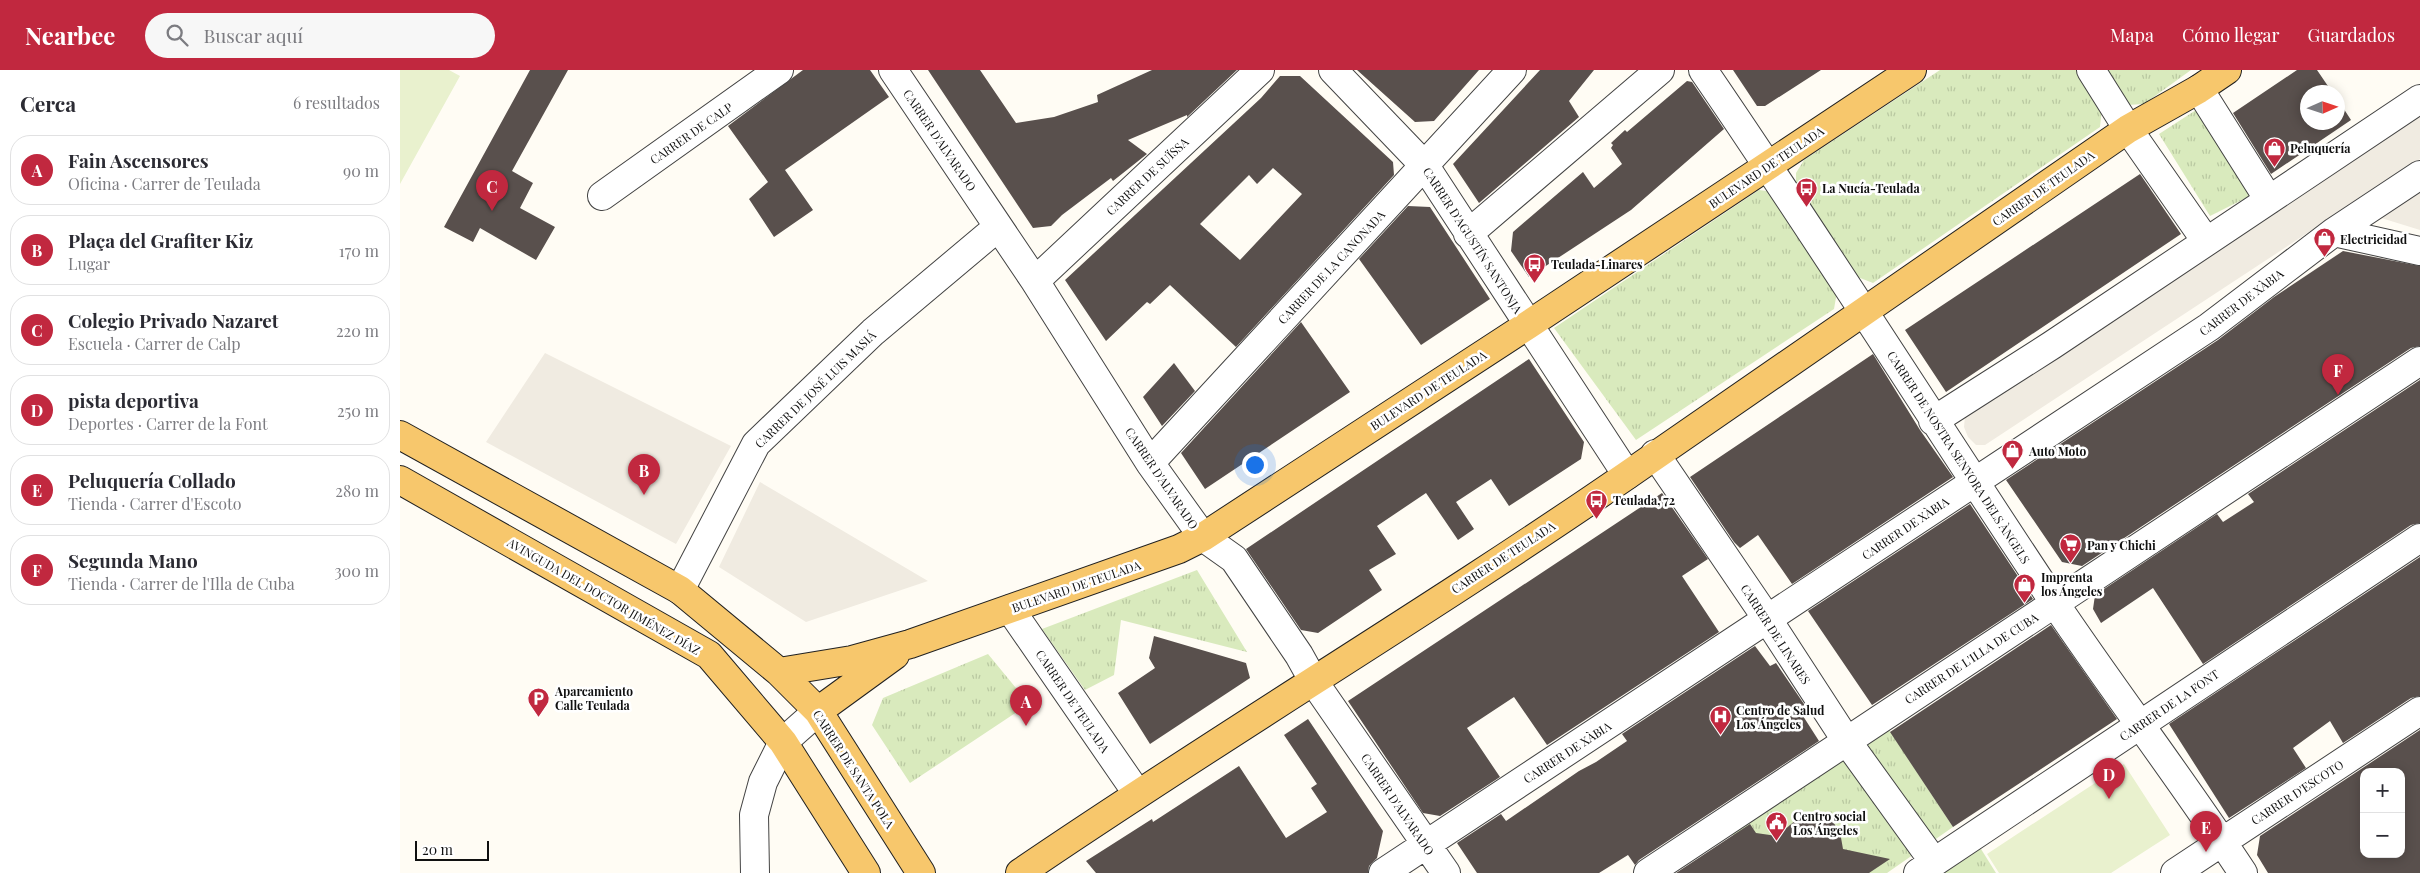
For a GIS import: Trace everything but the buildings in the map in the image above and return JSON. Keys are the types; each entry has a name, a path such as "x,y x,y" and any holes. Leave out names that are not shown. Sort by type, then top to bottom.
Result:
{"main road":[{"name":"BULEVARD DE TEULADA","path":"779,672 852,660 910,644 1179,549 1203,537 1528,325 1912,70"},
{"name":"CARRER DE TEULADA","path":"1020,873 1137,793 1314,682 1627,475 2128,129 2199,89 2227,70"},
{"path":"400,435 680,590 779,672"},
{"name":"AVINGUDA DEL DOCTOR JIMÉNEZ DÍAZ","path":"400,480 709,655 783,742"},
{"name":"BULEVARD DE TEULADA","path":"818,711 910,644"},
{"name":"CARRER DE SANTA POLA","path":"779,672 818,711 921,873"},
{"path":"783,742 866,873"}],"street":[{"name":"CARRER DE CALP","path":"602,196 779,70"},
{"name":"CARRER D'ALVARADO","path":"893,70 1034,281 1150,463 1203,537 1234,559 1299,655 1314,682 1446,873"},
{"name":"CARRER DE SUÏSSA","path":"1034,281 1260,70"},
{"name":"CARRER D'AGUSTÍN SANTONJA","path":"1332,70 1425,166 1627,475"},
{"name":"CARRER DE LA CANONADA","path":"1150,463 1512,70"},
{"path":"1468,234 1660,70"},
{"path":"1703,70 1768,165 1863,312"},
{"path":"2091,70 2128,129 2206,241"},
{"path":"2199,89 2269,200"},
{"path":"1933,421 2420,99"},
{"name":"CARRER DE XÀBIA","path":"1383,873 2209,327 2334,232 2420,175"},
{"name":"CARRER DE JOSÉ LUIS MASIÁ","path":"680,590 756,444 872,332 998,227"},
{"path":"2334,232 2420,251"},
{"name":"CARRER DE NOSTRA SENYORA DELS ÀNGELS","path":"1863,312 1933,421 2055,603 2243,873"},
{"name":"CARRER DE L'ILLA DE CUBA","path":"1648,873 2420,361"},
{"name":"CARRER DE LINARES","path":"1655,454 1768,620 1926,867"},
{"name":"CARRER DE LA FONT","path":"1926,867 2420,538"},
{"name":"CARRER DE TEULADA","path":"1010,608 1137,793"},
{"name":"BULEVARD DE TEULADA","path":"783,742 818,711"},
{"name":"CARRER D'ESCOTO","path":"2174,873 2420,712"},
{"path":"755,873 754,815 763,782 783,742"}],"green space":[{"path":"400,70 449,70 460,76 400,184"},
{"path":"1940,70 2077,70 2102,108 2100,127 1873,283 1855,276 1796,187 1796,173 1804,160"},
{"path":"2103,70 2191,70 2144,104 2127,105"},
{"path":"2196,110 2250,196 2210,216 2159,134"},
{"path":"1759,190 1773,192 1838,286 1834,309 1636,440 1554,328"},
{"path":"1197,570 1247,652 1121,620 1114,675 1085,690 1042,629"},
{"path":"988,654 1029,704 910,783 872,725 883,698"},
{"path":"1884,722 1953,827 1887,873 1760,873 1726,825"},
{"path":"2124,764 2170,835 2111,873 1999,873 1987,854"},
{"path":"1976,841 1996,873 1929,873"}],"shaded area":[{"path":"2420,112 2420,159 1985,445 1976,445 1968,437 1964,427 1965,416"},
{"path":"2420,178 2420,230 2378,217"},
{"path":"545,353 731,446 676,544 486,442"},
{"path":"760,482 928,581 806,622 719,567"}],"place":[{"name":"Peluquería","path":"2274,167"},
{"name":"La Nucía-Teulada","path":"1806,207"},
{"name":"Colegio Privado Nazaret","path":"492,211"},
{"name":"Electricidad","path":"2324,258"},
{"name":"Teulada-Linares","path":"1535,283"},
{"name":"Segunda Mano","path":"2338,395"},
{"name":"Auto Moto","path":"2013,470"},
{"name":"Plaça del Grafiter Kiz","path":"644,495"},
{"name":"Teulada, 72","path":"1597,519"},
{"name":"Pan y Chichi","path":"2071,564"},
{"name":"Imprenta los Ángeles","path":"2025,603"},
{"name":"Aparcamiento Calle Teulada","path":"539,717"},
{"name":"Fain Ascensores","path":"1026,726"},
{"name":"Centro de Salud Los Ángeles","path":"1720,736"},
{"name":"pista deportiva","path":"2109,799"},
{"name":"Centro social Los Ángeles","path":"1777,842"},
{"name":"Peluquería Collado","path":"2206,852"}]}
